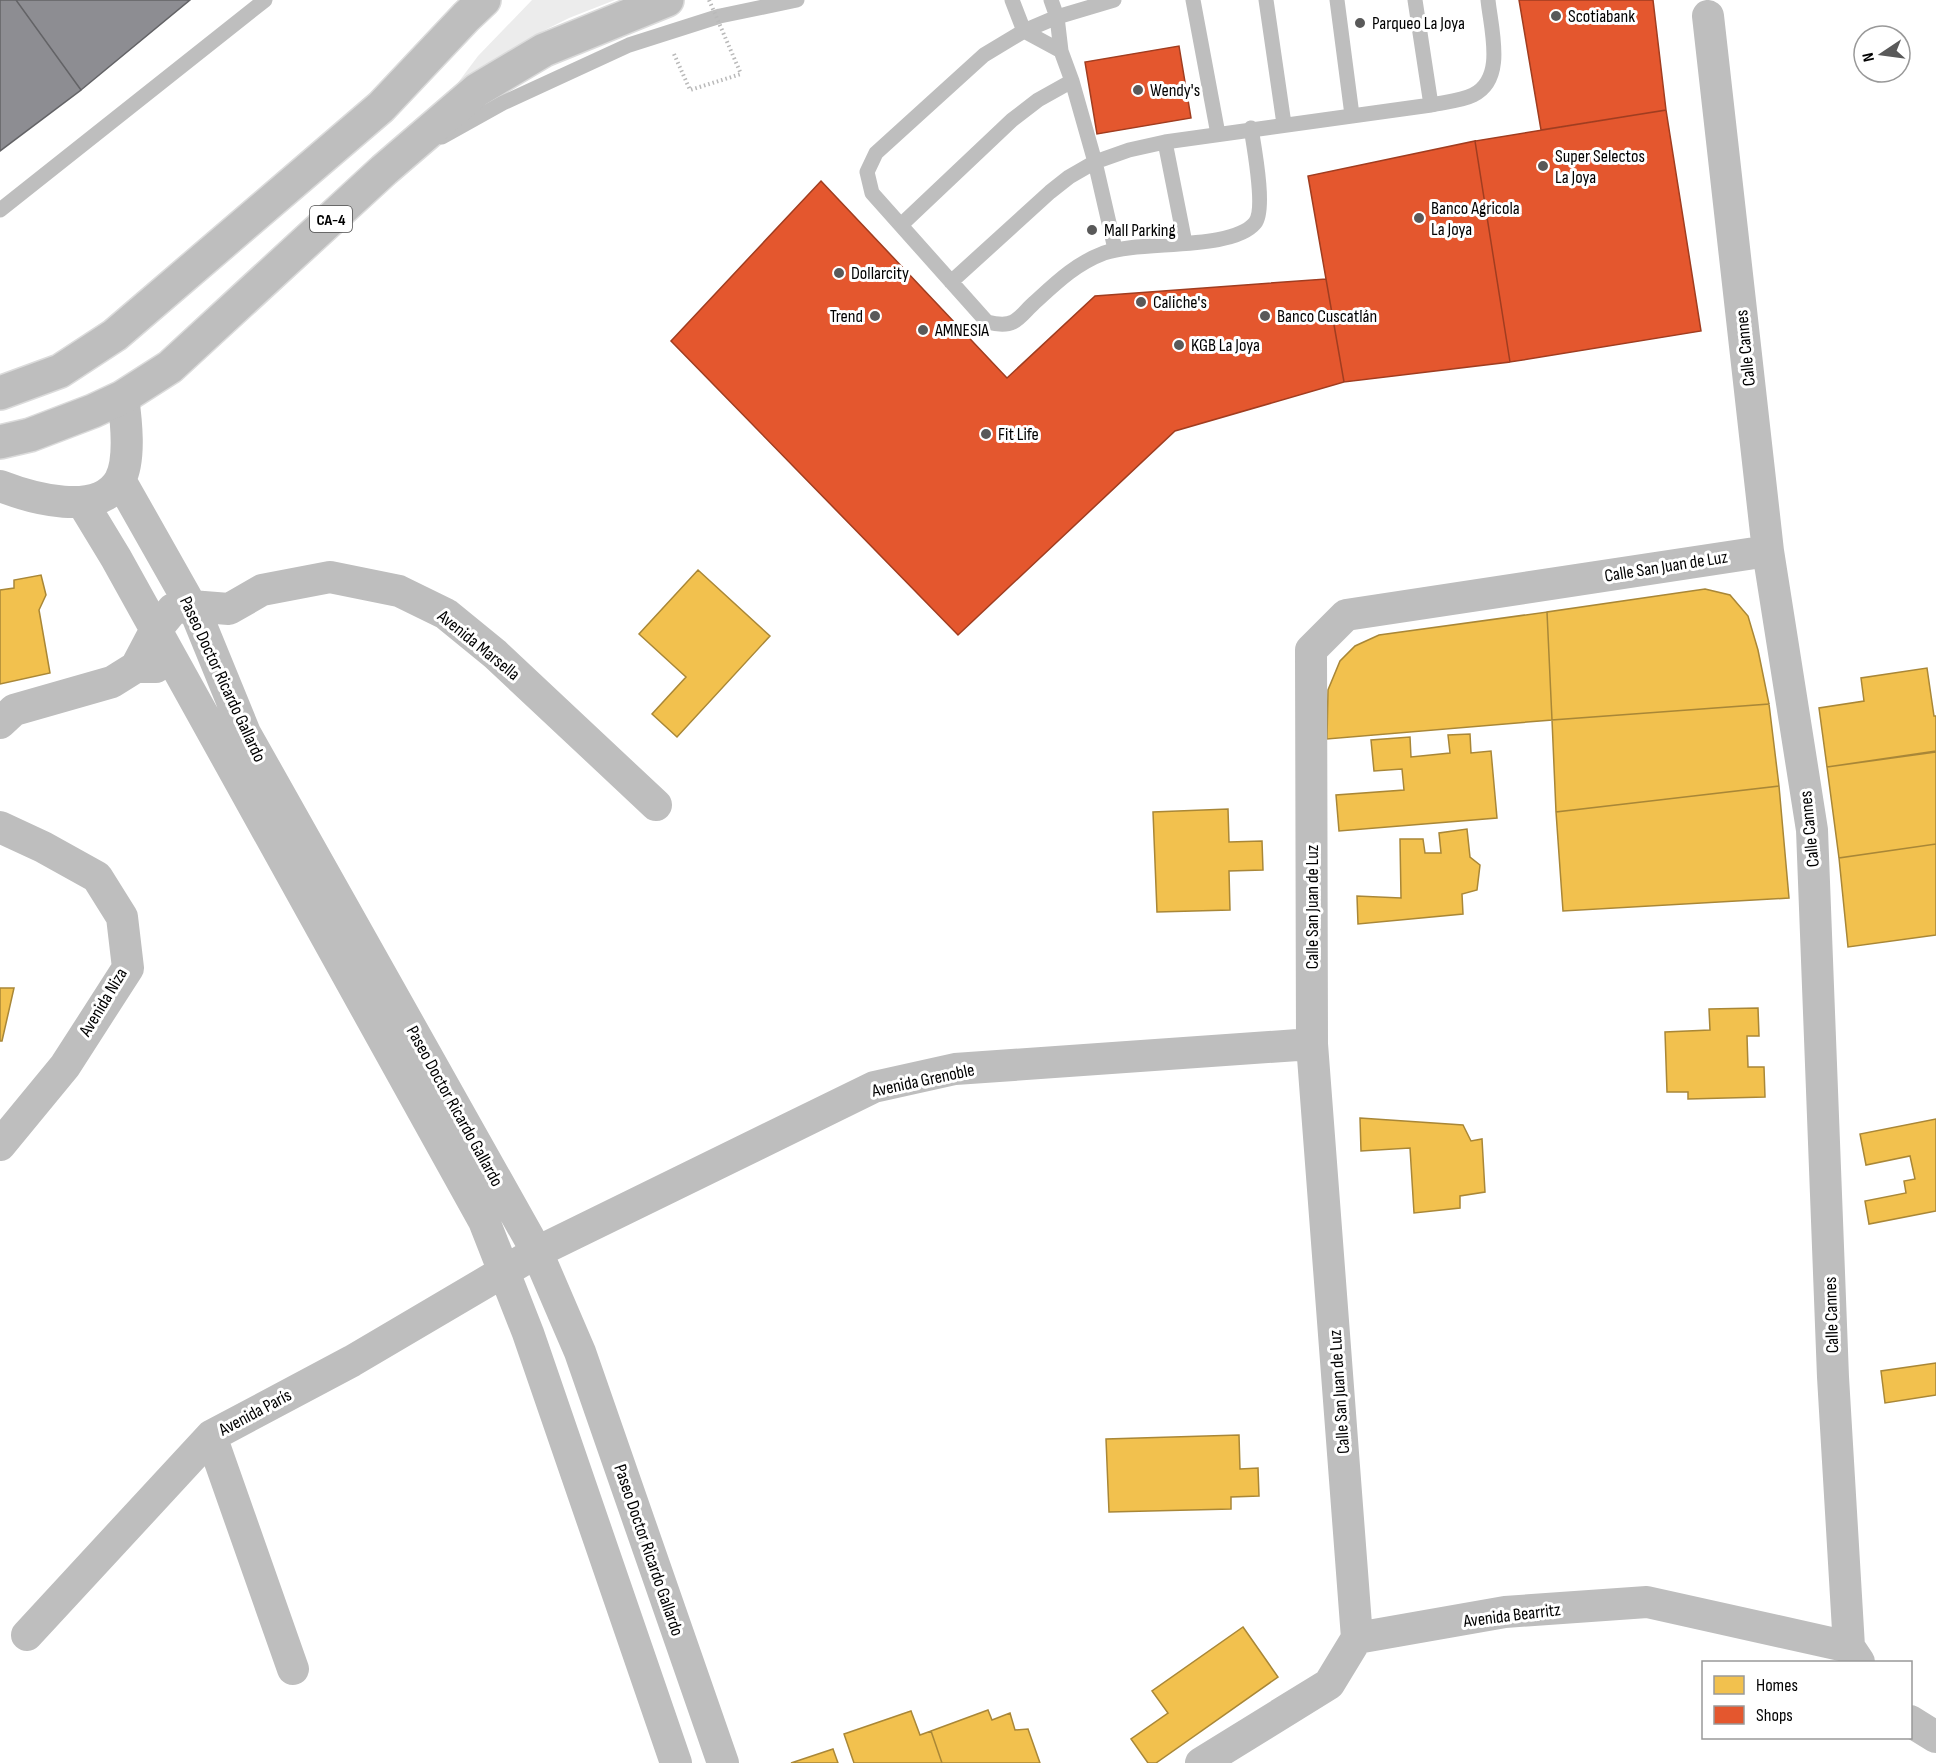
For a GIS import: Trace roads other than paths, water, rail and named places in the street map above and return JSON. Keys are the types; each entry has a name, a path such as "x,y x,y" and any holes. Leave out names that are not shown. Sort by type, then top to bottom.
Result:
{"highway":[{"path":"0,393 60,371 115,335 381,107 466,16 484,0"},
{"name":"CA-4","path":"0,442 62,424 123,397 170,367 384,170 477,90 544,50 667,0"}],"street":[{"name":"Calle Cannes","path":"1708,16 1768,551 1812,830 1833,1377 1854,1655"},
{"path":"0,486 41,500 81,502 105,496 120,480 126,452 123,397"},
{"name":"Paseo Doctor Ricardo Gallardo","path":"120,480 191,606 245,733 537,1252 580,1352 723,1763"},
{"name":"Paseo Doctor Ricardo Gallardo","path":"81,502 116,558 484,1221 528,1333 676,1763"},
{"name":"Calle San Juan de Luz","path":"1357,1638 1312,1044 1311,650 1346,615 1768,551"},
{"name":"Avenida Marsella","path":"229,609 262,590 330,577 399,591 446,614 495,654 656,805"},
{"path":"0,723 14,710 112,682 136,667 155,631 173,609 191,606 229,609 211,649 200,662 192,666 136,667"},
{"name":"Avenida Niza","path":"0,827 98,877 122,917 128,968 65,1066 0,1144"},
{"name":"Avenida Grenoble","path":"504,1272 537,1252 874,1087 955,1069 1312,1044"},
{"name":"Avenida París","path":"27,1635 211,1436 352,1361 504,1272"},
{"path":"211,1436 293,1669"},
{"name":"Avenida Bearritz","path":"1357,1638 1505,1612 1647,1602 1854,1655"},
{"path":"1202,1763 1329,1684 1357,1638"},
{"path":"1912,1722 1936,1737"}],"lane":[{"path":"384,170 503,103 629,45 720,16 797,0"},
{"path":"1012,0 1024,31 1061,51"},
{"path":"1051,0 1057,17 1061,51 1095,162 1115,249"},
{"path":"1114,0 1057,17 1024,31 984,55 876,153 867,172 872,193 987,322 996,325 1012,322 1069,272 1086,260 1115,249 1223,239 1240,233 1255,223 1261,208 1251,128"},
{"path":"1193,0 1218,134"},
{"path":"1266,0 1284,124"},
{"path":"1337,0 1352,115"},
{"path":"1415,0 1431,105"},
{"path":"951,282 1050,192 1069,177 1095,162 1129,150 1165,142 1251,128 1431,105 1472,96 1486,86 1495,63 1488,0"},
{"path":"0,210 257,3"},
{"path":"901,225 1012,120 1038,100 1072,81"},
{"path":"1165,142 1185,243"}],"place":[{"name":"Scotiabank","path":"1556,16"},
{"name":"Parqueo La Joya","path":"1360,23"},
{"name":"Wendy's","path":"1138,90"},
{"name":"Super Selectos La Joya","path":"1543,166"},
{"name":"Banco Agricola La Joya","path":"1419,218"},
{"name":"Mall Parking","path":"1092,230"},
{"name":"Dollarcity","path":"839,273"},
{"name":"Caliche's","path":"1141,302"},
{"name":"Trend","path":"875,316"},
{"name":"Banco Cuscatlán","path":"1265,316"},
{"name":"AMNESIA","path":"923,330"},
{"name":"KGB La Joya","path":"1179,345"},
{"name":"Fit Life","path":"986,434"}]}
